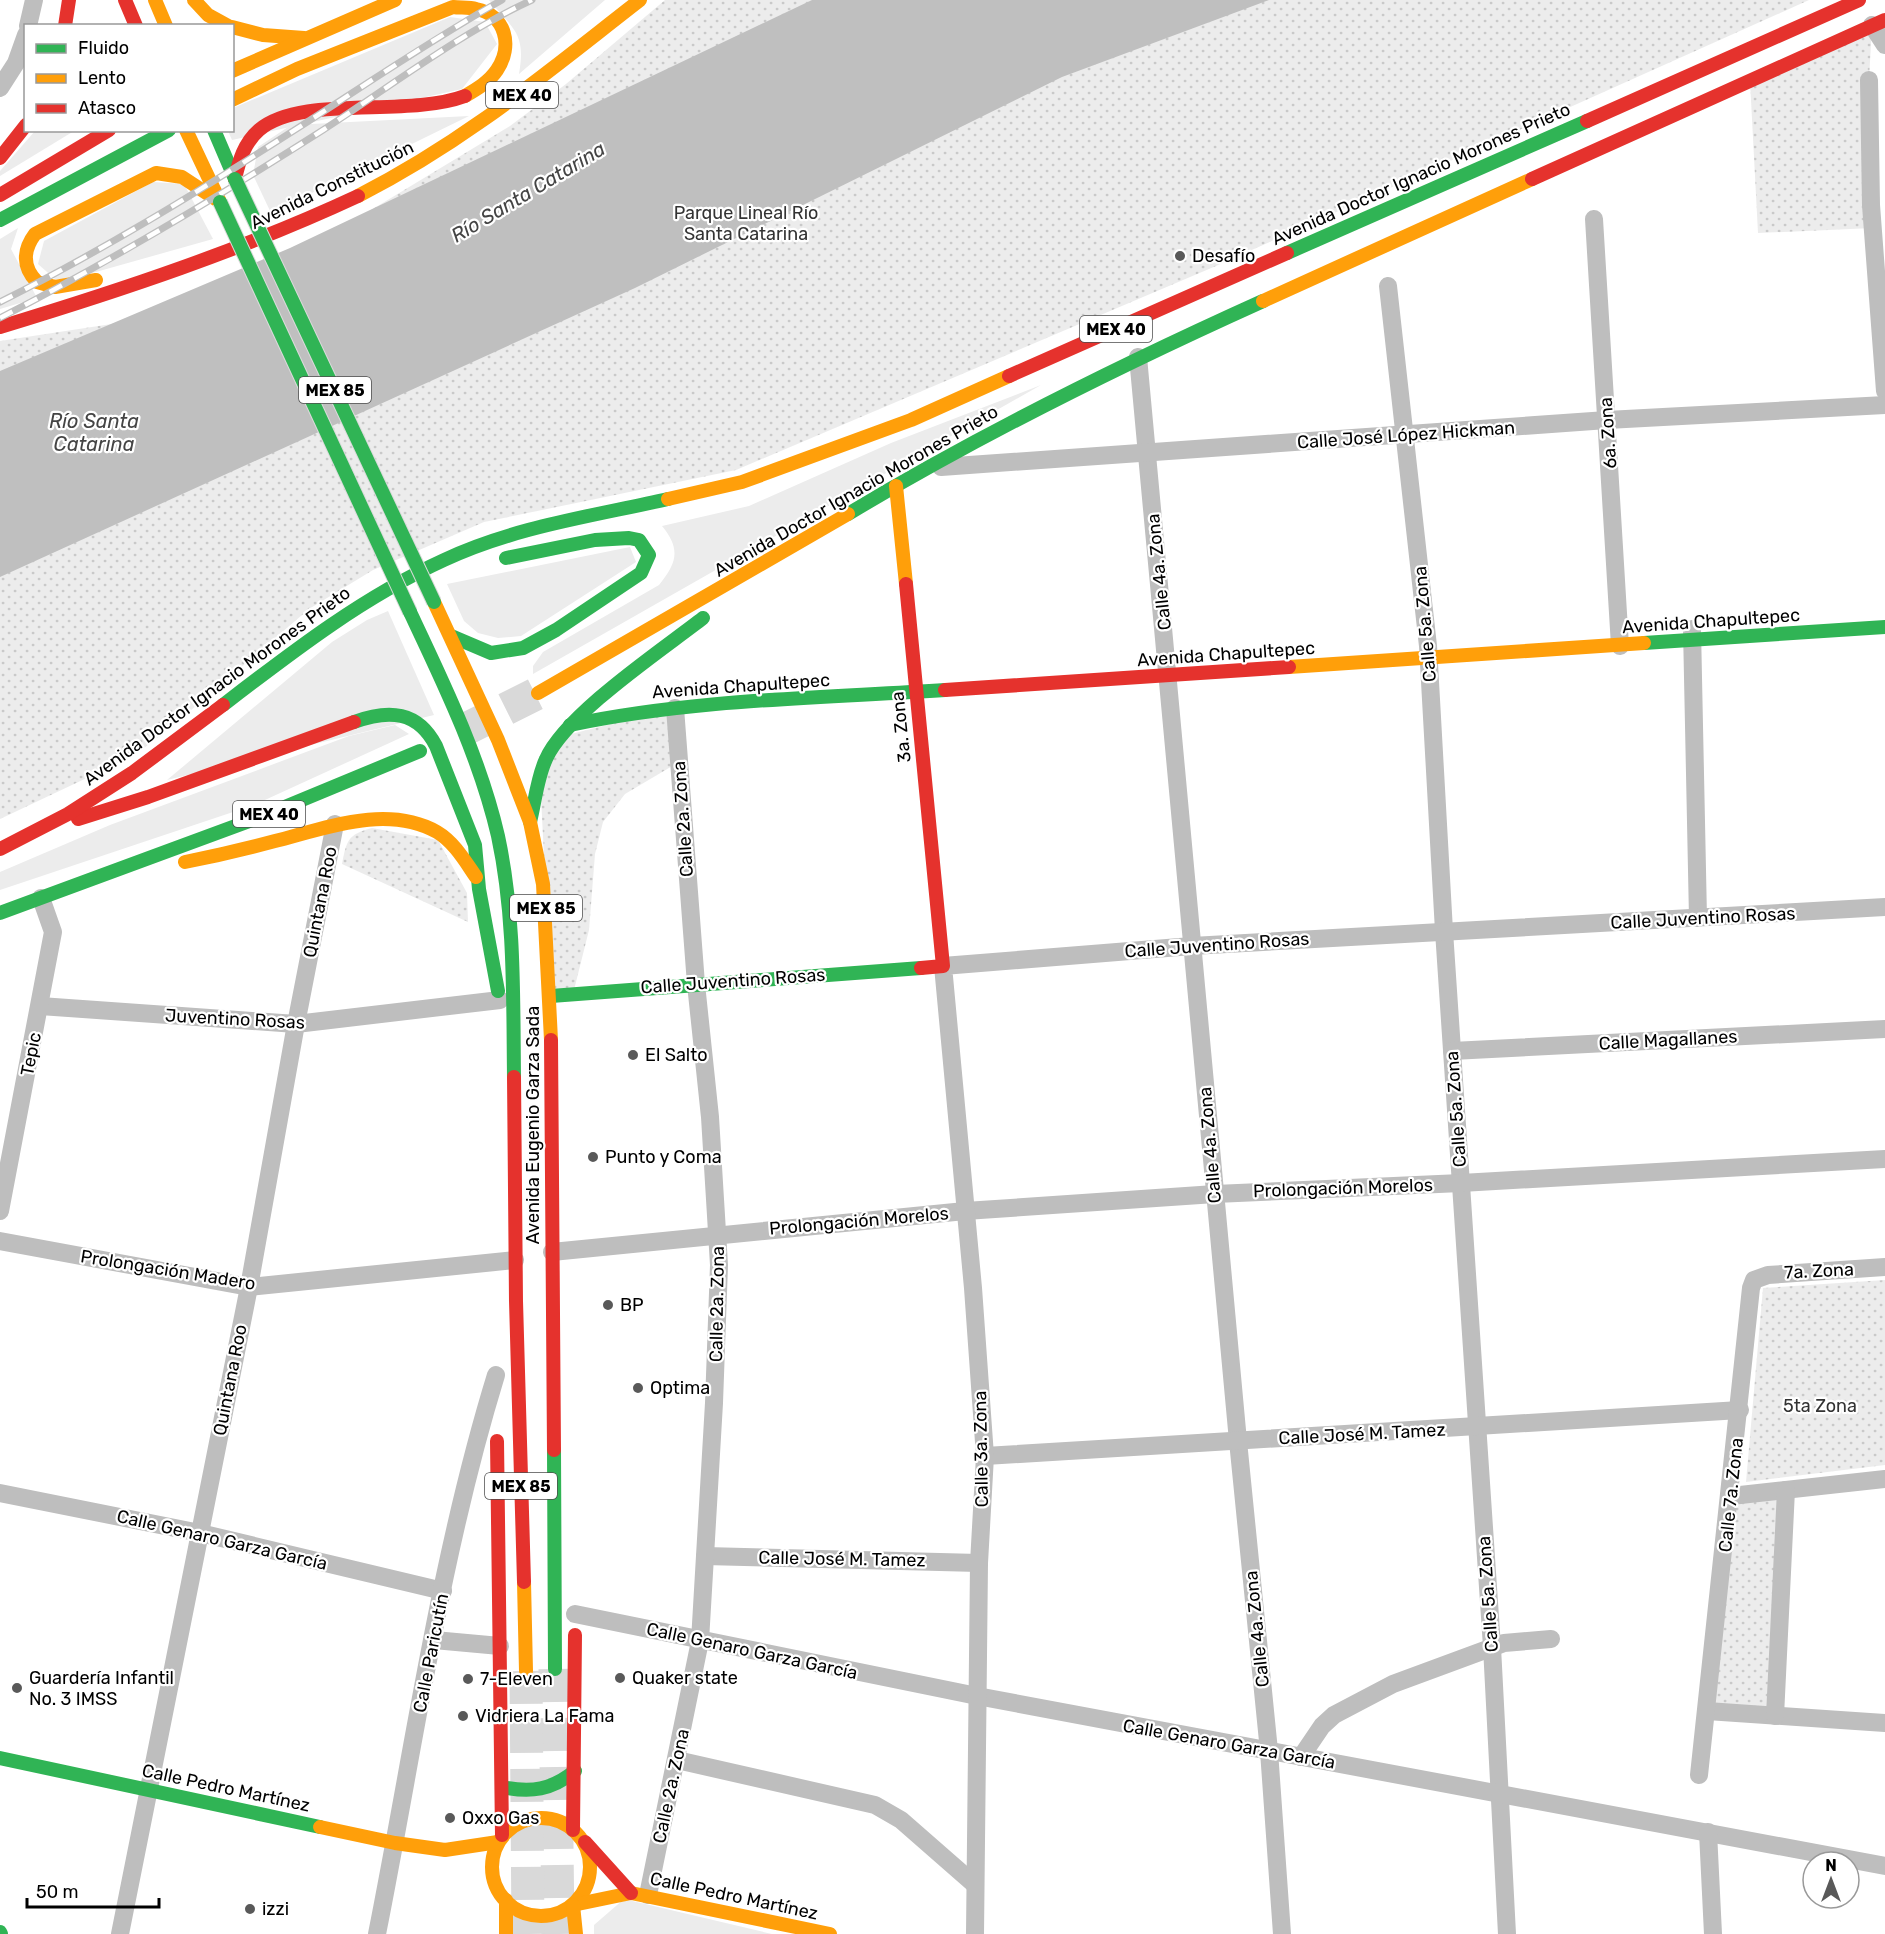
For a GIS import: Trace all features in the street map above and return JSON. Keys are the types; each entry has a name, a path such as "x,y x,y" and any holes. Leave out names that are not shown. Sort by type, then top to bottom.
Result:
{"main road":[{"path":"65,24 69,0"},
{"path":"125,0 135,24"},
{"path":"155,0 165,24"},
{"path":"194,0 208,15 224,24"},
{"path":"234,70 394,0"},
{"name":"Avenida Constitución","path":"0,327 193,268 318,216 433,154 517,99 640,0"},
{"name":"Avenida Doctor Ignacio Morones Prieto","path":"0,849 45,829 166,749 356,606 436,563 491,540 742,482 911,420 1859,0"},
{"path":"234,98 297,69 453,7 479,9 499,19 506,28 508,39 502,64 493,77 465,97 425,106 307,111 283,116 266,124 249,139 242,153 235,178"},
{"name":"Avenida Doctor Ignacio Morones Prieto","path":"538,693 786,551 926,467 1138,357 1879,23"},
{"path":"234,27 263,34 306,39"},
{"path":"0,158 24,127"},
{"path":"0,195 106,132"},
{"path":"0,220 165,132"},
{"name":"MEX 85","path":"187,132 220,202"},
{"name":"MEX 85","path":"215,132 235,178"},
{"path":"193,268 145,270 76,285 44,285 32,278 26,267 25,253 28,243 35,234 156,173 169,172 183,176 220,202"},
{"name":"Avenida Eugenio Garza Sada","path":"235,178 451,636 498,740 530,822 543,884 551,996 555,1669"},
{"name":"Avenida Eugenio Garza Sada","path":"220,202 462,727 494,822 504,869 510,917 514,1031 515,1260 526,1671"},
{"name":"3a. Zona","path":"896,486 943,966"},
{"path":"451,636 491,652 502,653 523,648 556,630 641,573 649,555 646,547 639,540 625,537 577,543 493,561"},
{"path":"530,822 545,760 551,747 570,725 786,551"},
{"path":"356,606 449,573"},
{"path":"1693,635 1885,616"},
{"name":"Avenida Chapultepec","path":"570,725 617,715 675,708 915,686 1693,635 1885,627"},
{"path":"45,829 148,797 354,721 393,714 418,722 428,732 436,746 469,824 475,845 478,882 500,1000 505,1017 514,1031"},
{"name":"MEX 40","path":"0,913 268,814 420,751"},
{"path":"115,872 228,854 335,825 386,817 421,825 454,845 466,858 478,882"},
{"name":"Calle Juventino Rosas","path":"551,996 943,966"},
{"path":"552,1300 567,1342"},
{"path":"503,1334 516,1301"},
{"path":"497,1370 502,1787 500,1839 492,1859 493,1875 497,1888 516,1909 543,1915 573,1905 584,1889 589,1875 590,1860 577,1834 575,1608"},
{"name":"Calle Pedro Martínez","path":"0,1758 395,1843 445,1850 500,1839"},
{"path":"502,1787 543,1790 560,1784 575,1771"},
{"path":"500,1839 518,1823 533,1818 562,1823 577,1834"},
{"name":"Calle Pedro Martínez","path":"577,1834 640,1894"},
{"name":"Calle Pedro Martínez","path":"445,1850 493,1875"},
{"name":"Calle Pedro Martínez","path":"573,1905 640,1894 830,1934"},
{"path":"506,1900 506,1934"},
{"path":"573,1905 576,1934"}],"street":[{"path":"28,24 34,0"},
{"path":"1879,23 1885,45"},
{"path":"0,88 16,63 24,41"},
{"path":"1869,80 1871,205 1885,391"},
{"name":"6a. Zona","path":"1594,219 1620,640"},
{"name":"Calle 5a. Zona","path":"1388,285 1429,652 1444,931 1492,1647 1507,1934"},
{"name":"Calle 4a. Zona","path":"1138,357 1238,1441 1269,1751 1282,1934"},
{"name":"Calle José López Hickman","path":"926,467 1147,454 1607,420 1885,405"},
{"path":"1693,635 1698,918"},
{"name":"Calle 2a. Zona","path":"640,1894 677,1760 700,1641 714,1403 719,1234 696,984 675,708"},
{"name":"Quintana Roo","path":"120,1934 249,1287 296,1024 335,825"},
{"name":"Tepic","path":"0,1211 53,932 41,898"},
{"name":"Calle Juventino Rosas","path":"943,966 1192,946 1885,908"},
{"name":"Calle 3a. Zona","path":"943,966 985,1456 979,1563 975,1934"},
{"name":"Juventino Rosas","path":"40,1006 296,1024 500,1000"},
{"name":"Calle Magallanes","path":"1452,1051 1885,1029"},
{"name":"Prolongación Morelos","path":"552,1252 965,1211 1215,1194 1461,1183 1885,1159"},
{"name":"Prolongación Madero","path":"0,1241 249,1287 515,1260"},
{"name":"7a. Zona","path":"1754,1280 1768,1275 1885,1268"},
{"name":"Calle 7a. Zona","path":"1699,1775 1731,1496 1751,1288 1754,1280"},
{"name":"Calle Paricutín","path":"378,1934 443,1591 476,1443 497,1370"},
{"name":"Calle José M. Tamez","path":"985,1456 1476,1428 1740,1410"},
{"path":"1731,1496 1885,1479"},
{"path":"1775,1716 1786,1490"},
{"name":"Calle Genaro Garza García","path":"0,1493 200,1533 443,1591"},
{"name":"Calle José M. Tamez","path":"705,1556 979,1563"},
{"name":"Calle Genaro Garza García","path":"575,1608 700,1641 977,1696 1885,1866"},
{"path":"1301,1757 1322,1726 1334,1715 1419,1672 1516,1641 1551,1639"},
{"path":"434,1640 500,1646"},
{"path":"1707,1711 1885,1723"},
{"path":"677,1760 875,1805 901,1820 974,1883"},
{"path":"1708,1833 1713,1934"}],"green space":[{"path":"489,0 605,0 519,74 521,49 519,40 511,26"},
{"name":"Parque Lineal Río Santa Catarina","path":"665,0 1809,0 1216,266 736,470 484,522 373,570 309,609 169,729 141,750 0,819 0,341 151,318 343,227 510,126 566,84"},
{"path":"450,17 485,22 497,44 462,89 232,140 228,132 234,132 234,108"},
{"path":"1872,25 1869,80 1873,228 1758,233 1750,81"},
{"path":"469,116 271,213 253,175 258,147 291,125"},
{"path":"34,132 72,132 0,176 0,171"},
{"path":"153,182 184,184 213,239 71,279 55,279 38,264 44,241"},
{"path":"18,228 11,249 37,298 0,309 0,239"},
{"path":"1041,385 533,674 533,666 543,652 659,585 670,570 674,556 672,542 662,526 749,506 891,443"},
{"path":"630,547 636,562 521,636 498,638 478,633 464,621 447,584"},
{"path":"388,611 434,715 167,780 332,642 367,620"},
{"path":"675,708 679,762 625,794 603,822 595,854 589,930 573,994 551,996 540,777 559,737"},
{"path":"395,725 409,734 254,805 0,890 0,872 110,825 349,736"},
{"path":"372,828 438,840 467,893 468,922 342,864 345,849 353,836"},
{"name":"5ta Zona","path":"1885,1280 1885,1465 1746,1482 1763,1288"},
{"path":"1786,1490 1775,1716 1707,1711 1731,1496"},
{"path":"624,1899 772,1934 594,1934 594,1925"}],"water":[{"name":"Río Santa Catarina","path":"812,0 1269,0 1062,77 635,288 0,577 0,371 290,248"}],"tunnel":[{"path":"462,731 538,693"},
{"path":"555,1669 558,1934"},
{"path":"526,1671 528,1934"}],"railway":[{"path":"0,302 74,263 183,200 422,48 502,0"},
{"path":"0,318 83,274 204,204 323,130 452,44 532,0"}],"traffic: fast":[{"path":"1287,253 1587,121"},
{"path":"0,220 165,132"},
{"path":"215,132 235,179"},
{"path":"235,179 434,602"},
{"path":"220,202 410,612"},
{"path":"848,514 1000,428 1157,350 1263,301"},
{"path":"223,705 329,626 385,591 444,560 526,531 668,499"},
{"path":"451,636 491,653 523,648 556,630 641,573 649,555 639,540 629,538 595,540 506,558"},
{"path":"410,612 471,750 498,836 504,866 510,926 514,1077"},
{"path":"530,822 538,782 546,759 573,722 617,684 703,618"},
{"path":"1644,643 1885,627"},
{"path":"570,725 616,716 710,705 945,690"},
{"path":"354,722 379,715 401,716 421,726 436,746 475,845 479,889 498,991"},
{"path":"0,913 268,814 420,751"},
{"path":"551,996 921,968"},
{"path":"554,1450 555,1669"},
{"path":"0,1758 320,1827"},
{"path":"502,1787 532,1790 549,1786 575,1771"}],"traffic: slow":[{"path":"155,0 165,24"},
{"path":"194,0 208,15 224,24"},
{"path":"234,70 395,0"},
{"path":"358,196 397,175 470,129 538,80 640,0"},
{"path":"234,99 297,69 453,7 473,8 486,12 494,18 504,33 505,51 497,70 487,82 465,96"},
{"path":"234,28 263,35 304,38"},
{"path":"187,132 220,202"},
{"path":"96,280 55,287 37,282 29,270 26,258 28,246 35,234 156,173 182,177 220,202"},
{"path":"1263,301 1532,179"},
{"path":"668,499 742,482 911,420 1009,376"},
{"path":"896,486 906,584"},
{"path":"538,693 848,514"},
{"path":"434,602 498,740 530,822 543,884 551,1040"},
{"path":"1289,667 1644,643"},
{"path":"185,862 335,825 377,819 398,820 418,824 443,836 459,852 476,877"},
{"path":"524,1582 526,1671"},
{"path":"541,1818 560,1822 575,1833 586,1848 590,1867 586,1886 575,1901 560,1912 541,1916 522,1912 507,1901 496,1886 492,1867 496,1848 507,1833 522,1822 541,1818"},
{"path":"320,1827 395,1843 445,1850 498,1842"},
{"path":"573,1905 631,1893 830,1934"},
{"path":"506,1900 506,1934"},
{"path":"573,1905 576,1934"}],"traffic: jam":[{"path":"65,24 69,0"},
{"path":"125,0 135,24"},
{"path":"1587,121 1859,0"},
{"path":"1532,179 1885,20"},
{"path":"235,179 240,159 249,141 259,130 278,119 328,109 414,106 465,96"},
{"path":"0,158 24,128"},
{"path":"0,195 106,132"},
{"path":"0,327 181,268 270,234 358,196"},
{"path":"1009,376 1287,253"},
{"path":"906,584 943,966 921,968"},
{"path":"945,690 1289,667"},
{"path":"0,849 68,814 132,773 223,705"},
{"path":"78,819 148,797 354,722"},
{"path":"551,1040 554,1450"},
{"path":"514,1077 516,1301 524,1582"},
{"path":"497,1441 502,1835"},
{"path":"573,1830 575,1635"},
{"path":"585,1842 631,1893"}],"place":[{"name":"Desafío","path":"1180,256"},
{"name":"El Salto","path":"633,1055"},
{"name":"Punto y Coma","path":"593,1157"},
{"name":"BP","path":"608,1305"},
{"name":"Optima","path":"638,1388"},
{"name":"Quaker state","path":"620,1678"},
{"name":"7-Eleven","path":"468,1679"},
{"name":"Guardería Infantil No. 3 IMSS","path":"17,1688"},
{"name":"Vidriera La Fama","path":"463,1716"},
{"name":"Oxxo Gas","path":"450,1818"},
{"name":"izzi","path":"250,1909"}]}
